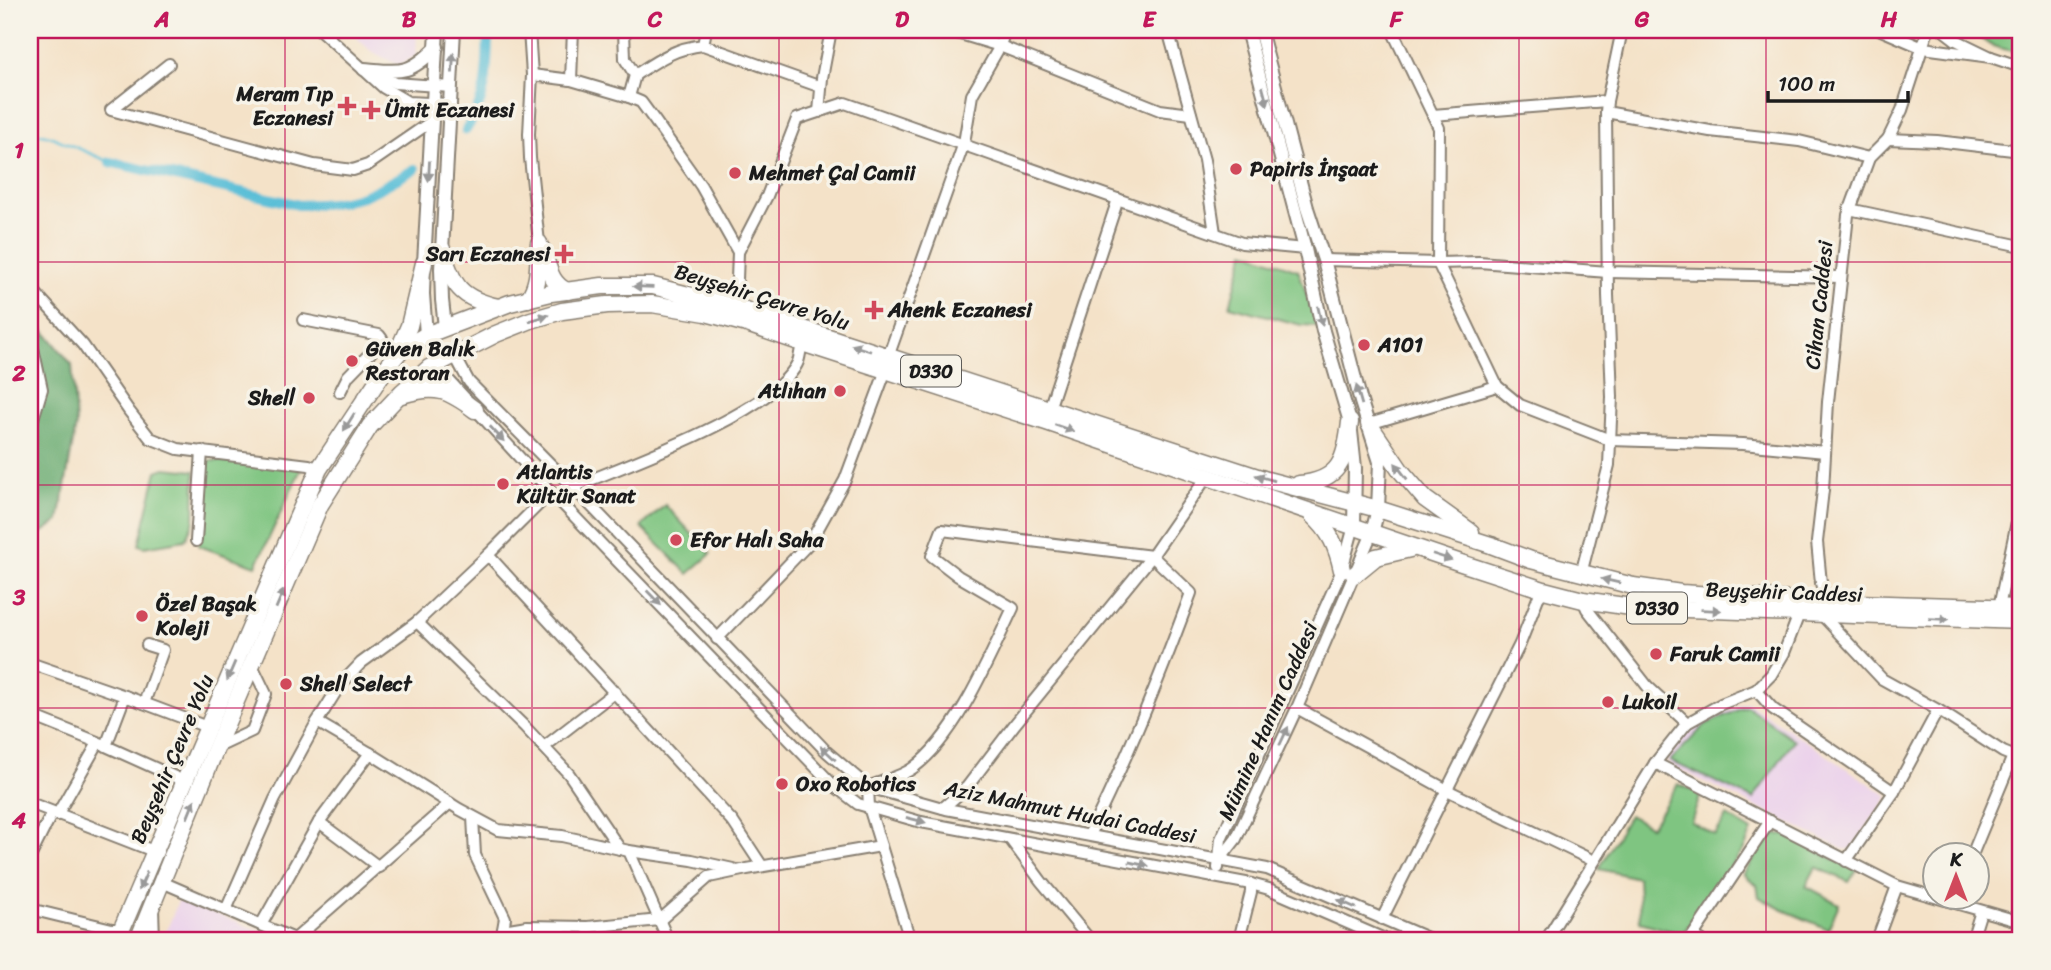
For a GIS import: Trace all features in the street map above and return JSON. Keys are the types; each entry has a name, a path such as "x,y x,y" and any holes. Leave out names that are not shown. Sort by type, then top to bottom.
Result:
{"highway":[{"path":"539,243 553,281 568,291"},
{"path":"528,299 537,281 539,243"},
{"path":"442,249 449,274 458,288 473,300 499,307"},
{"path":"396,356 409,326 424,263"},
{"name":"Beyşehir Çevre Yolu","path":"120,935 319,469 376,382 401,350 426,335 499,307 602,286 653,286 736,307 1046,422 1308,511"},
{"name":"Beyşehir Çevre Yolu","path":"138,940 216,748 320,505 370,426 429,368 453,354 531,320 562,311 607,305 652,304 706,313 802,343 1049,409 1255,475 1378,509"},
{"path":"481,314 474,324 473,332 482,337 496,334"},
{"path":"445,327 453,354"},
{"path":"426,335 436,364"},
{"path":"376,382 384,378 396,382 395,399"},
{"path":"395,399 418,390 439,389 456,396 475,410"},
{"path":"1290,485 1319,482 1332,474 1343,459 1348,446 1350,422"},
{"path":"1369,424 1401,471 1425,499 1451,520 1491,545"},
{"name":"Beyşehir Caddesi","path":"1378,509 1531,560 1633,586 1822,609 2021,621"},
{"path":"1308,511 1331,536 1348,573 1376,557 1414,548"},
{"name":"Beyşehir Caddesi","path":"1308,511 1544,590 1583,600 1631,607 1799,614 1822,609 2021,607"}],"main road":[{"path":"426,335 424,263 438,30"},
{"path":"445,327 442,249 454,30"},
{"path":"1247,30 1305,249 1323,331 1350,422 1355,466 1354,526"},
{"path":"1260,30 1380,467 1378,509 1372,533"},
{"path":"365,69 399,71 412,68 437,47"},
{"path":"1355,466 1361,476 1366,478 1374,477 1380,467"}],"street":[{"path":"320,30 384,88 408,102 450,104"},
{"path":"529,30 532,75 530,158 539,243"},
{"path":"571,80 573,30"},
{"path":"624,30 625,59 635,75"},
{"path":"703,46 706,30"},
{"path":"819,111 831,30"},
{"path":"947,30 1000,46 1160,110 1191,114"},
{"path":"718,639 811,541 845,480 964,143 972,95 1000,46 1005,30"},
{"path":"1168,30 1204,160 1215,233"},
{"path":"1392,30 1439,128 1438,263 1497,386 1520,405 1609,440 1744,444 1825,452"},
{"path":"1581,574 1609,466 1612,397 1606,107 1622,30"},
{"path":"1881,30 1923,48 1991,57"},
{"name":"Cihan Caddesi","path":"1822,609 1823,591 1817,542 1828,402 1849,209 1869,158 1888,139 1902,110 1928,30"},
{"path":"1943,30 1956,40 1991,57 2021,67"},
{"path":"629,97 635,75 661,58 686,47 703,46 821,86"},
{"path":"169,64 111,110 314,165 353,170 368,165 432,121"},
{"path":"365,69 395,83 451,87"},
{"path":"532,75 571,80 641,102 701,186 738,252"},
{"path":"736,307 738,252 767,196 797,119 845,103 1242,243 1305,249"},
{"path":"1433,115 1606,107 1710,131 1800,141 1869,158"},
{"path":"1888,139 1937,141 2021,152"},
{"path":"1049,409 1118,199"},
{"path":"1849,209 2021,246"},
{"path":"1324,260 1479,262 1608,272 1841,277"},
{"path":"30,287 83,345 150,438 178,449 309,465 319,469"},
{"path":"303,320 379,335 382,339 348,376 340,392"},
{"path":"30,334 43,389 30,429"},
{"path":"573,486 656,453 746,411 780,385 798,364 802,343"},
{"name":"Aziz Mahmut Hudai Caddesi","path":"453,354 469,382 573,486 827,752 868,787 943,808 1267,869 1432,940"},
{"name":"Aziz Mahmut Hudai Caddesi","path":"436,364 551,492 832,784 858,804 921,822 1251,884 1269,889 1387,940"},
{"path":"1369,424 1497,386"},
{"path":"196,541 202,451"},
{"path":"943,808 967,787 1152,556 1206,478"},
{"path":"226,910 275,799 340,685 361,663 417,622 551,492"},
{"path":"1999,607 2021,503"},
{"path":"1348,573 1354,526"},
{"path":"910,940 869,807 868,787 912,769 942,740 984,669 1013,608 958,576 932,556 942,530 1152,556 1191,593 1172,645 1106,800 1088,835"},
{"name":"Mümine Hanım Caddesi","path":"1219,861 1221,839 1348,573 1372,533"},
{"path":"488,555 733,822 762,866"},
{"name":"Mümine Hanım Caddesi","path":"1219,861 1236,839 1297,708 1348,573"},
{"path":"1382,919 1520,644 1538,598 1544,590"},
{"path":"1583,600 1587,609 1648,687 1687,723"},
{"path":"1822,609 1882,679 2017,759 1979,841"},
{"path":"1546,940 1655,763 1687,723 1721,704 1756,690 1771,675 1784,653 1799,614"},
{"path":"417,622 569,774 624,850 668,940"},
{"path":"144,703 163,650 147,645"},
{"path":"30,663 207,727"},
{"path":"216,748 252,731 265,695 252,665"},
{"path":"1756,690 1773,709 1894,792"},
{"path":"544,747 614,692"},
{"path":"30,857 102,744 125,696"},
{"path":"1297,708 1447,790 1594,861"},
{"path":"1846,861 1894,792 1938,710"},
{"path":"30,715 186,782"},
{"path":"317,722 498,830 562,836 738,871"},
{"path":"261,925 319,822 370,753"},
{"path":"1655,763 1897,886 1922,892"},
{"path":"30,803 156,852"},
{"path":"162,882 295,939 450,803"},
{"path":"474,817 475,855 505,918 502,935 527,926 588,927 660,920 709,877 881,846"},
{"path":"1701,940 1692,937 1770,821"},
{"path":"319,822 379,867"},
{"path":"1010,839 1090,940"},
{"path":"1217,877 1219,861"},
{"path":"1239,940 1251,884"},
{"path":"1877,940 1897,886"},
{"path":"152,906 154,940"},
{"path":"30,909 112,929 120,935"},
{"path":"1972,940 1981,911 2021,922"},
{"path":"588,927 589,940"}],"shaded area":[{"path":"348,30 417,30 416,56 398,65 371,51"},
{"path":"1747,702 1888,796 1851,849 1843,849 1670,765 1666,760 1685,735 1704,721"},
{"path":"179,899 282,940 163,940"}],"green space":[{"path":"1969,30 2021,30 2021,54 1990,45"},
{"path":"1245,251 1298,270 1318,326 1301,325 1230,306"},
{"path":"30,313 72,365 76,425 59,521 30,541"},
{"path":"245,460 301,469 256,566 199,546 205,461"},
{"path":"165,468 195,471 194,521 185,540 144,547 139,545 157,471"},
{"name":"Efor Halı Saha","path":"665,505 711,554 688,574 641,527"},
{"path":"1747,706 1794,740 1753,799 1670,761 1706,724"},
{"path":"1678,784 1701,794 1691,822 1715,835 1727,816 1752,831 1744,849 1682,934 1640,922 1638,878 1599,869 1629,815 1651,827"},
{"path":"1774,833 1785,835 1857,870 1849,882 1816,867 1806,886 1839,904 1828,929 1759,897 1757,885 1743,874"}],"waterway":[{"path":"466,130 483,94 487,70 488,30"},
{"path":"30,131 50,136 110,162"},
{"path":"110,162 299,205 353,199 415,169"}],"place":[{"name":"Meram Tıp Eczanesi","path":"347,106"},
{"name":"Ümit Eczanesi","path":"371,110"},
{"name":"Papiris İnşaat","path":"1236,169"},
{"name":"Mehmet Çal Camii","path":"735,173"},
{"name":"Sarı Eczanesi","path":"564,254"},
{"name":"Ahenk Eczanesi","path":"874,310"},
{"name":"A101","path":"1364,345"},
{"name":"Güven Balık Restoran","path":"352,361"},
{"name":"Atlıhan","path":"840,391"},
{"name":"Shell","path":"309,398"},
{"name":"Atlantis Kültür Sanat","path":"503,484"},
{"name":"Efor Halı Saha","path":"676,540"},
{"name":"Özel Başak Koleji","path":"142,616"},
{"name":"Faruk Camii","path":"1656,654"},
{"name":"Shell Select","path":"286,684"},
{"name":"Lukoil","path":"1608,702"},
{"name":"Oxo Robotics","path":"782,784"}]}
